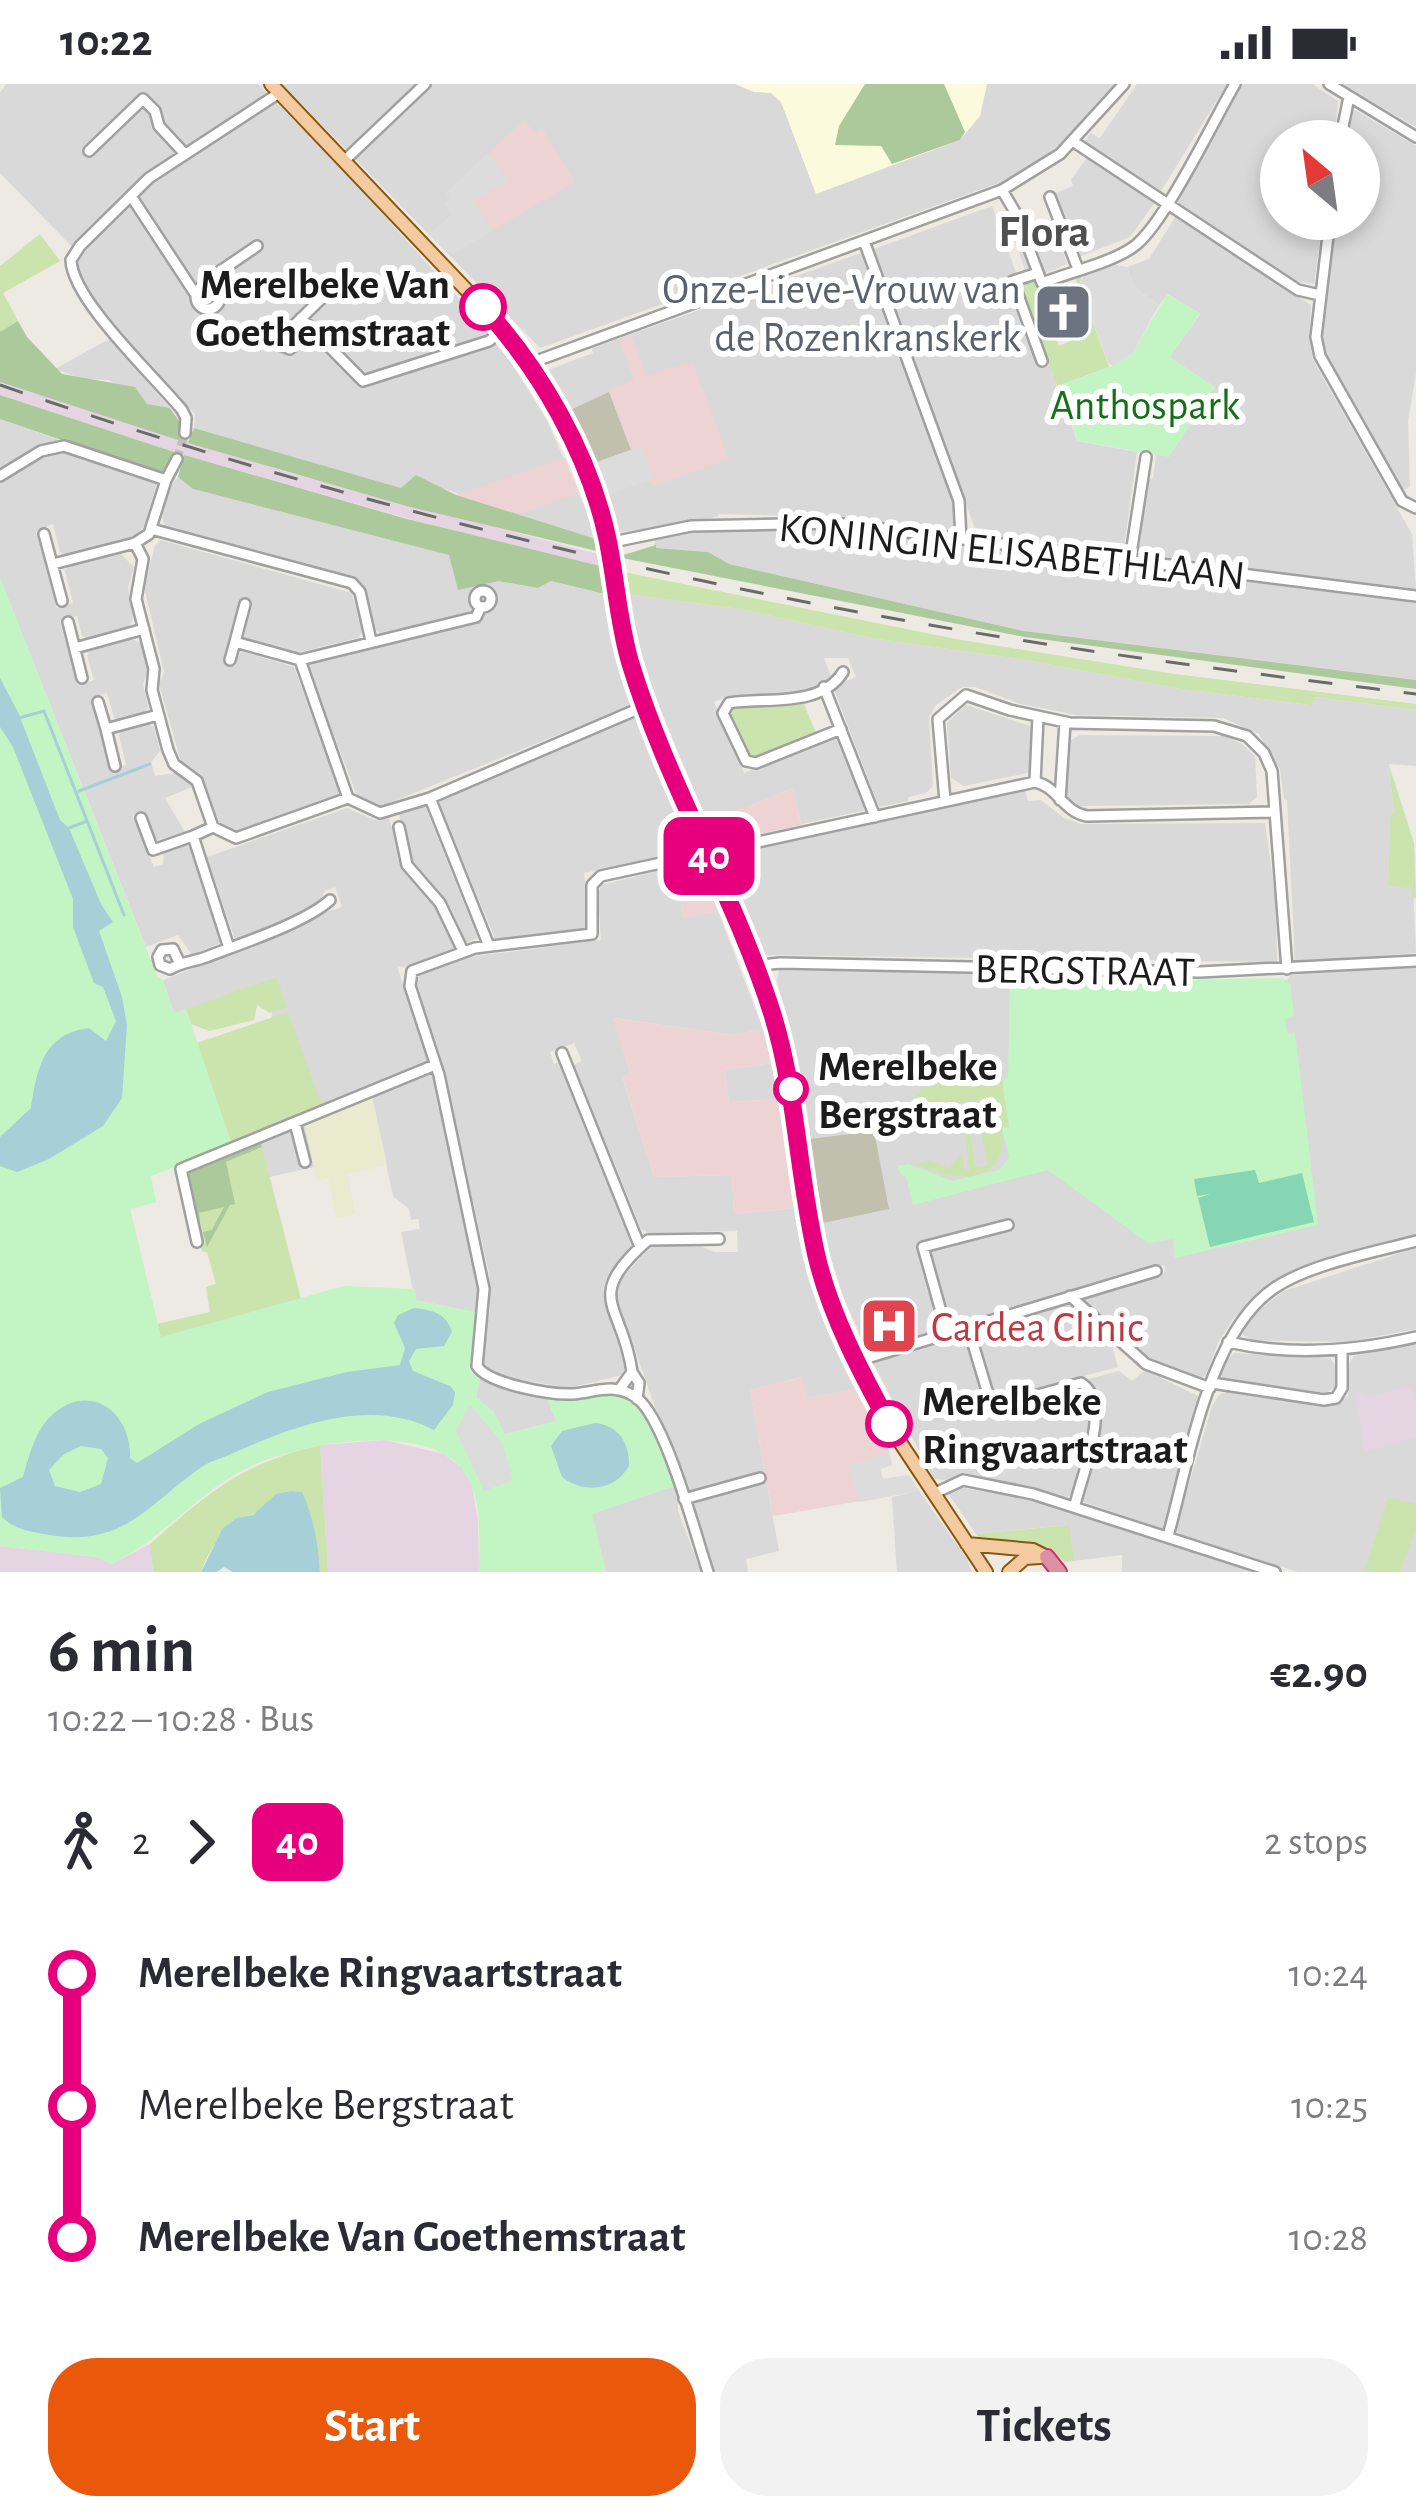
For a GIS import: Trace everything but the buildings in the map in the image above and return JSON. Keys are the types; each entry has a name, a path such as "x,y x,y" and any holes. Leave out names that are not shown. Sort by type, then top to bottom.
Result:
{"highway":[{"path":"1047,1557 1059,1572"}],"main road":[{"path":"275,88 503,330 560,417 591,485 608,543 622,633 645,706 772,1015 789,1081 818,1261 857,1361 890,1427 986,1572"},
{"path":"968,1544 1033,1550 1047,1557"},
{"path":"1010,1572 1025,1558 1047,1557"}],"street":[{"path":"344,161 425,84"},
{"path":"528,364 1002,190 1045,166 1074,142 1124,84"},
{"path":"1002,190 1016,212 1042,283 1136,245 1167,202 1235,84"},
{"path":"1329,84 1416,137"},
{"path":"185,433 187,419 182,410 112,332 70,267 77,249 130,196 275,88"},
{"path":"1344,120 1349,97"},
{"path":"89,151 143,99 159,126 185,154"},
{"path":"1074,142 1298,290 1320,295"},
{"path":"130,196 199,289 257,246"},
{"path":"1050,197 1080,268"},
{"path":"1327,240 1316,338 1324,365 1402,501 1416,508"},
{"path":"864,241 958,501 961,539"},
{"path":"1038,273 1013,281 1042,361"},
{"path":"311,329 290,349 281,347 282,337 322,298"},
{"path":"302,318 355,376 368,381 489,341 503,330"},
{"path":"0,476 40,451 64,446 166,480"},
{"path":"1130,560 1146,457"},
{"path":"177,459 166,480 136,592 154,668 152,690 170,759 197,782 213,827 231,837 348,798 380,813 430,798 645,706"},
{"name":"KONINGIN ELISABETHLAAN","path":"608,543 712,524 836,523 1416,596"},
{"path":"53,564 135,542 150,532 352,584 360,592 370,641"},
{"path":"44,534 62,601"},
{"path":"135,542 143,559"},
{"path":"230,660 245,604"},
{"path":"236,642 300,660 476,617 481,607"},
{"path":"68,622 82,679"},
{"path":"75,648 144,629"},
{"path":"300,660 348,798"},
{"path":"841,729 756,764 740,754 723,713 729,704 791,700 836,683 843,672"},
{"path":"824,687 875,817"},
{"path":"945,801 937,725 941,713 966,695 1065,722 1108,727 1214,725 1236,730 1256,743 1270,765 1287,969"},
{"path":"98,702 115,766"},
{"path":"106,729 158,715"},
{"path":"1038,717 1039,782 1070,811 1087,816 1275,812"},
{"path":"1060,800 1065,722"},
{"path":"708,1572 652,1416 637,1399 619,1390 569,1394 491,1380 476,1366 484,1289 436,1065 410,974 463,951 584,937 594,928 592,885 601,876 1039,782"},
{"path":"430,798 489,946"},
{"path":"141,818 155,856 213,827"},
{"path":"399,826 407,866 440,903 463,951"},
{"path":"193,836 229,948"},
{"path":"179,962 274,932 330,900"},
{"name":"BERGSTRAAT","path":"754,966 804,963 1200,972 1416,961"},
{"path":"562,1053 640,1247"},
{"path":"197,1242 181,1169 436,1065"},
{"path":"295,1123 305,1162"},
{"path":"946,1333 922,1247 1008,1225"},
{"path":"637,1399 639,1383 609,1288 640,1247 655,1238 719,1239"},
{"path":"1168,1536 1211,1386 1228,1342 1258,1300 1287,1281 1416,1240"},
{"path":"857,1361 1156,1271"},
{"path":"1070,1296 1146,1364 1211,1386 1336,1398 1342,1388 1342,1349"},
{"path":"968,1327 987,1400 993,1406 1081,1383 1091,1390 1098,1415 1075,1505"},
{"path":"1228,1342 1298,1350 1342,1349 1416,1336"},
{"path":"619,1390 632,1372"},
{"path":"684,1499 760,1478"},
{"path":"933,1494 963,1480 1075,1505 1275,1572"}],"shaded area":[{"path":"6,84 258,84 344,171 498,342 547,420 599,540 446,489 401,488 194,428 195,414 115,328 90,291 77,267 79,254 0,173 0,93"},
{"path":"282,84 1116,84 1073,133 1035,164 1004,181 540,348"},
{"path":"735,84 987,84 980,116 960,140 816,194 781,102 771,93"},
{"path":"1137,84 1227,84 1161,191 1085,141 1091,133 1100,138"},
{"path":"1242,84 1312,84 1338,101 1336,120 1260,120 1260,240 1320,240 1314,284 1299,282 1176,201"},
{"path":"1342,84 1416,84 1416,127 1386,110"},
{"path":"1352,108 1372,120 1350,120"},
{"path":"524,120 536,133 542,128 575,182 451,255 429,235 452,214 444,204 450,197 446,193"},
{"path":"1380,125 1416,146 1416,373 1408,421 1410,487 1403,490 1328,362 1322,337 1334,240 1380,240"},
{"path":"488,153 508,181 473,201 492,231 451,255 429,235 452,214 444,204 450,197 446,193"},
{"path":"1087,157 1155,202 1130,237 1076,258 1053,194 1073,186 1071,180"},
{"path":"992,206 1077,441 1137,452 1124,547 1118,552 977,534 948,456 874,249"},
{"path":"1021,215 1028,233 1053,223 1067,264 1042,274 1026,273 1007,219"},
{"path":"1176,216 1311,305 1313,360 1412,534 1416,590 1137,551 1170,357 1200,314 1168,294 1159,305 1135,288 1127,267 1149,259"},
{"path":"861,253 956,512 953,531 843,517 719,514 616,533 548,370 593,353 592,348"},
{"path":"1115,265 1127,267 1135,288 1159,305 1133,353 1113,366 1079,284 1084,276"},
{"path":"631,335 646,376 693,364 729,459 653,486 650,480 606,495 592,464 631,449 608,390 634,380 619,339"},
{"path":"109,339 170,408 147,404 134,387 55,369"},
{"path":"0,382 293,474 598,554 600,566 459,533 169,451 0,395"},
{"path":"609,392 631,450 591,464 568,411"},
{"path":"0,419 62,441 0,473"},
{"path":"641,446 654,479 606,495 592,464"},
{"path":"64,450 157,482 145,525 134,537 66,555 60,552 53,524 36,531 57,608 73,603 65,571 68,565 119,552 134,567 128,588 133,618 129,627 87,639 77,616 60,621 77,685 94,680 87,655 90,650 131,639 141,643 148,670 143,684 148,707 144,714 119,721 107,693 91,698 110,770 126,765 121,730 146,723 154,727 160,751 151,762 155,776 175,773 192,787 165,798 185,832 157,840 144,811 132,815 154,867 163,864 164,852 184,844 190,848 220,943 192,955 178,935 146,947 0,578 0,480 41,453"},
{"path":"565,458 579,493 516,515 456,495"},
{"path":"178,477 193,489 450,555 464,586 499,580 538,588 551,581 605,594 609,633 631,705 382,806 358,798 308,668 312,662 393,642 374,629 363,586 355,579 165,527 162,516"},
{"path":"836,529 1416,603 1416,680 1024,631 729,564 708,552 654,548 655,539 694,532"},
{"path":"160,540 352,593 362,632 358,638 296,653 244,638 250,603 242,600 224,661 234,665 241,651 294,667 339,790 337,796 239,831 220,824 201,774 181,762 159,684 164,672 144,587"},
{"path":"627,594 740,609 871,638 1181,689 1310,705 1314,697 1416,710 1416,766 1389,764 1394,815 1390,816 1388,884 1413,889 1416,953 1295,962 1287,800 1280,769 1259,734 1223,718 1076,715 962,687 936,705 929,717 933,786 908,801 879,807 833,687 856,677 848,658 824,658 832,679 792,695 728,696 714,702 744,773 839,734 866,810 801,824 793,788 708,823 649,683"},
{"path":"966,705 1033,727 1032,772 964,786 951,778 947,723"},
{"path":"633,717 691,849 584,873 589,921 583,930 496,940 439,808 440,799"},
{"path":"1080,735 1225,736 1255,756 1257,797 1249,804 1080,806 1063,794 1066,743"},
{"path":"793,788 801,825 722,842 714,837 708,823"},
{"path":"1025,790 1028,801 1041,800 1064,818 1082,824 1265,823 1276,902 1277,962 764,955 721,856"},
{"path":"425,806 478,938 466,943 451,908 410,861 399,813"},
{"path":"347,808 375,820 389,818 403,868 436,905 456,947 397,966 433,1078 481,1301 479,1313 415,1300 401,1232 420,1229 418,1219 411,1220 409,1209 393,1196 371,1095 305,1123 314,1167 269,1177 259,1134 276,977 174,1014 163,980 342,907 335,887 325,891 318,903 272,928 235,940 207,857"},
{"path":"693,862 718,911 684,919 674,867"},
{"path":"674,867 684,918 718,911 763,1029 733,1035 613,1018 631,1074 622,1076 654,1177 732,1175 734,1214 796,1208 807,1275 856,1389 807,1398 802,1377 750,1390 779,1551 746,1559 748,1572 713,1572 615,1293 616,1285 651,1246 695,1244 714,1252 738,1252 737,1231 649,1233 641,1229 574,1065 582,1061 574,1043 550,1052 554,1064 559,1062 631,1243 603,1290 625,1367 622,1375 569,1388 485,1369 481,1361 490,1309 489,1273 440,1054 417,986 419,976 462,958 601,940 598,892 602,885"},
{"path":"1416,967 1416,1234 1307,1267 1267,1286 1233,1319 1200,1379 1153,1360 1079,1298 1166,1272 1164,1265 868,1353 828,1249 777,981 779,970 1139,981 1287,980 1291,975"},
{"path":"612,1018 733,1035 763,1029 773,1063 724,1070 729,1102 780,1099 796,1208 734,1214 732,1175 654,1177 622,1075 631,1073"},
{"path":"773,1063 780,1099 729,1102 724,1070"},
{"path":"874,1131 889,1209 823,1223 810,1139"},
{"path":"1416,1248 1416,1329 1347,1342 1252,1340 1243,1335 1243,1327 1284,1291"},
{"path":"1070,1303 1110,1339 1118,1367 993,1400 975,1334 978,1329"},
{"path":"959,1334 965,1337 987,1415 1056,1395 1060,1406 1093,1415 1072,1494 1067,1497 964,1473 934,1479 873,1363"},
{"path":"1416,1344 1416,1572 1298,1572 1179,1534 1176,1528 1219,1395 1227,1392 1331,1406 1348,1396 1349,1364 1354,1356"},
{"path":"1234,1353 1330,1358 1336,1367 1335,1387 1326,1393 1224,1379 1226,1361"},
{"path":"1145,1370 1200,1397 1166,1530 1081,1501 1103,1415 1089,1379 1119,1371 1132,1381"},
{"path":"480,1377 545,1393 556,1421 505,1434 476,1397"},
{"path":"803,1377 807,1398 856,1389 888,1447 892,1465 880,1469 883,1479 909,1475 919,1491 773,1516 750,1390"},
{"path":"1410,1386 1416,1402 1416,1437 1364,1452 1356,1394 1366,1397"},
{"path":"470,1404 502,1443 513,1480 484,1491 456,1431"},
{"path":"384,1440 444,1454 463,1469 472,1486 478,1521 479,1572 328,1572 320,1445"},
{"path":"888,1453 892,1465 880,1469 883,1479 909,1475 919,1491 859,1502 848,1466"},
{"path":"677,1485 678,1511 701,1572 606,1572 591,1514"},
{"path":"957,1487 1045,1503 1257,1572 1122,1572 1122,1555 1074,1561 1068,1525 976,1534 948,1493"},
{"path":"919,1491 972,1572 897,1572 892,1497"},
{"path":"150,1544 153,1572 0,1572 0,1546 97,1557 112,1564"}],"green space":[{"path":"865,84 944,84 965,132 960,140 892,164 881,146 835,145 839,126"},
{"path":"40,234 60,261 3,293 18,321 0,332 0,266"},
{"path":"1083,273 1079,285 1109,367 1057,386 1020,284 1036,278 1059,346 1087,333 1072,294 1078,291 1076,275"},
{"name":"Anthospark","path":"1167,294 1200,313 1170,357 1215,387 1169,457 1078,441 1057,386 1113,366 1133,353"},
{"path":"18,321 62,374 135,387 147,404 170,408 184,428 181,441 0,382 0,332"},
{"path":"0,395 177,453 166,476 0,419"},
{"path":"194,428 401,488 416,475 456,495 599,540 601,552 410,507 188,443"},
{"path":"184,455 407,519 600,566 605,594 551,581 538,588 499,581 458,590 449,555 193,489 178,477"},
{"path":"656,545 708,552 729,564 1024,631 1416,680 1416,689 1025,637 617,557"},
{"path":"618,571 961,640 1175,674 1416,704 1416,710 1315,697 1311,705 1181,689 871,638 740,609 627,594"},
{"path":"0,578 157,976 163,980 174,1013 186,1009 232,1145 151,1176 156,1202 130,1209 161,1337 344,1286 415,1289 416,1300 479,1313 469,1368 480,1377 476,1397 494,1412 505,1434 556,1421 545,1393 627,1395 650,1417 677,1485 592,1514 606,1572 479,1572 477,1508 465,1473 447,1456 393,1441 328,1445 247,1468 112,1564 97,1557 0,1546"},
{"path":"803,702 816,733 755,759 745,756 729,719 733,708"},
{"path":"1389,765 1414,843 1416,898 1412,899 1412,889 1388,885 1390,815 1394,814"},
{"path":"1010,974 1139,981 1284,978 1285,983 1290,982 1294,1016 1285,1019 1287,1033 1295,1032 1318,1225 1175,1258 1173,1239 1148,1243 1048,1170 913,1205 906,1176 897,1166 909,1164 952,1181 999,1170 1009,1158 1002,1128 1009,1127 1002,1079 1008,1078"},
{"path":"276,977 287,1007 270,1013 257,1005 254,1020 209,1031 191,1024 186,1009"},
{"path":"288,1012 323,1108 232,1145 197,1043"},
{"path":"1002,1079 1009,1127 1002,1129 997,1162 988,1171 961,1176 914,1164 930,1160 950,1169 962,1151 964,1169 969,1169 965,1133 976,1122 970,1131 975,1167 988,1166 979,1121 988,1120 988,1115 977,1116 976,1112 987,1109 986,1099 928,1106 928,1119 918,1113 916,1094 920,1088"},
{"path":"372,1095 387,1165 347,1174 356,1214 337,1218 328,1178 317,1181 304,1123"},
{"path":"261,1141 262,1147 226,1162 235,1204 230,1205 207,1247 203,1232 212,1230 224,1207 199,1213 200,1222 195,1223 186,1173"},
{"path":"262,1147 301,1299 161,1338 157,1324 210,1312 206,1287 216,1284 207,1252 202,1252 195,1223 198,1213 225,1206 206,1245 230,1205 226,1162"},
{"path":"1255,1170 1259,1183 1302,1173 1314,1222 1210,1247 1198,1198 1210,1194 1197,1196 1194,1179"},
{"path":"320,1445 328,1572 320,1572 309,1512 301,1492 294,1492 282,1494 235,1522 217,1542 201,1572 153,1572 150,1544 209,1495 268,1461"},
{"path":"1388,1497 1416,1504 1416,1528 1400,1572 1364,1572"},
{"path":"1069,1525 1074,1561 1065,1562 1045,1547 980,1540 976,1534"}],"water":[{"path":"0,678 60,820 69,828 113,922 99,931 127,1025 122,1098 103,1126 49,1159 17,1172 0,1166 0,1137 31,1108 45,1056 61,1038 89,1028 106,1041 116,1021 103,987 94,983 73,927 73,899 13,747 0,727"},
{"path":"414,1308 433,1311 452,1332 444,1346 416,1349 409,1361 413,1371 455,1392 453,1405 434,1430 409,1420 357,1416 279,1434 208,1463 134,1519 96,1535 38,1533 2,1517 0,1488 23,1477 41,1428 66,1405 80,1401 106,1406 124,1427 130,1458 137,1463 199,1424 268,1392 347,1372 400,1365 405,1348 394,1323 398,1315","holes":["81,1446 101,1449 108,1458 101,1484 80,1492 55,1486 49,1470 64,1454"]},
{"path":"595,1423 621,1437 629,1466 616,1481 589,1488 562,1477 551,1446 562,1431"},
{"path":"302,1492 306,1502 320,1572 233,1572 224,1567 201,1572 223,1528 237,1518 253,1515 276,1494"}],"waterway":[{"path":"19,718 44,711 124,915"},
{"path":"79,791 150,764"},
{"path":"69,828 87,821"}],"tunnel":[{"path":"177,459 185,433"}],"railway":[{"path":"0,385 338,491 681,576 1038,643 1416,694"}],"bus line":[{"name":"40","path":"483,307 544,389 597,500 622,633 642,697 772,1015 792,1094 824,1282 889,1424"}],"place":[{"name":"Merelbeke Van Goethemstraat","path":"483,307"},
{"name":"Onze-Lieve-Vrouw van de Rozenkranskerk","path":"1063,312"},
{"name":"Merelbeke Bergstraat","path":"791,1089"},
{"name":"Cardea Clinic","path":"889,1326"},
{"name":"Merelbeke Ringvaartstraat","path":"889,1424"}],"district":[{"name":"Flora","path":"1044,230"}]}
